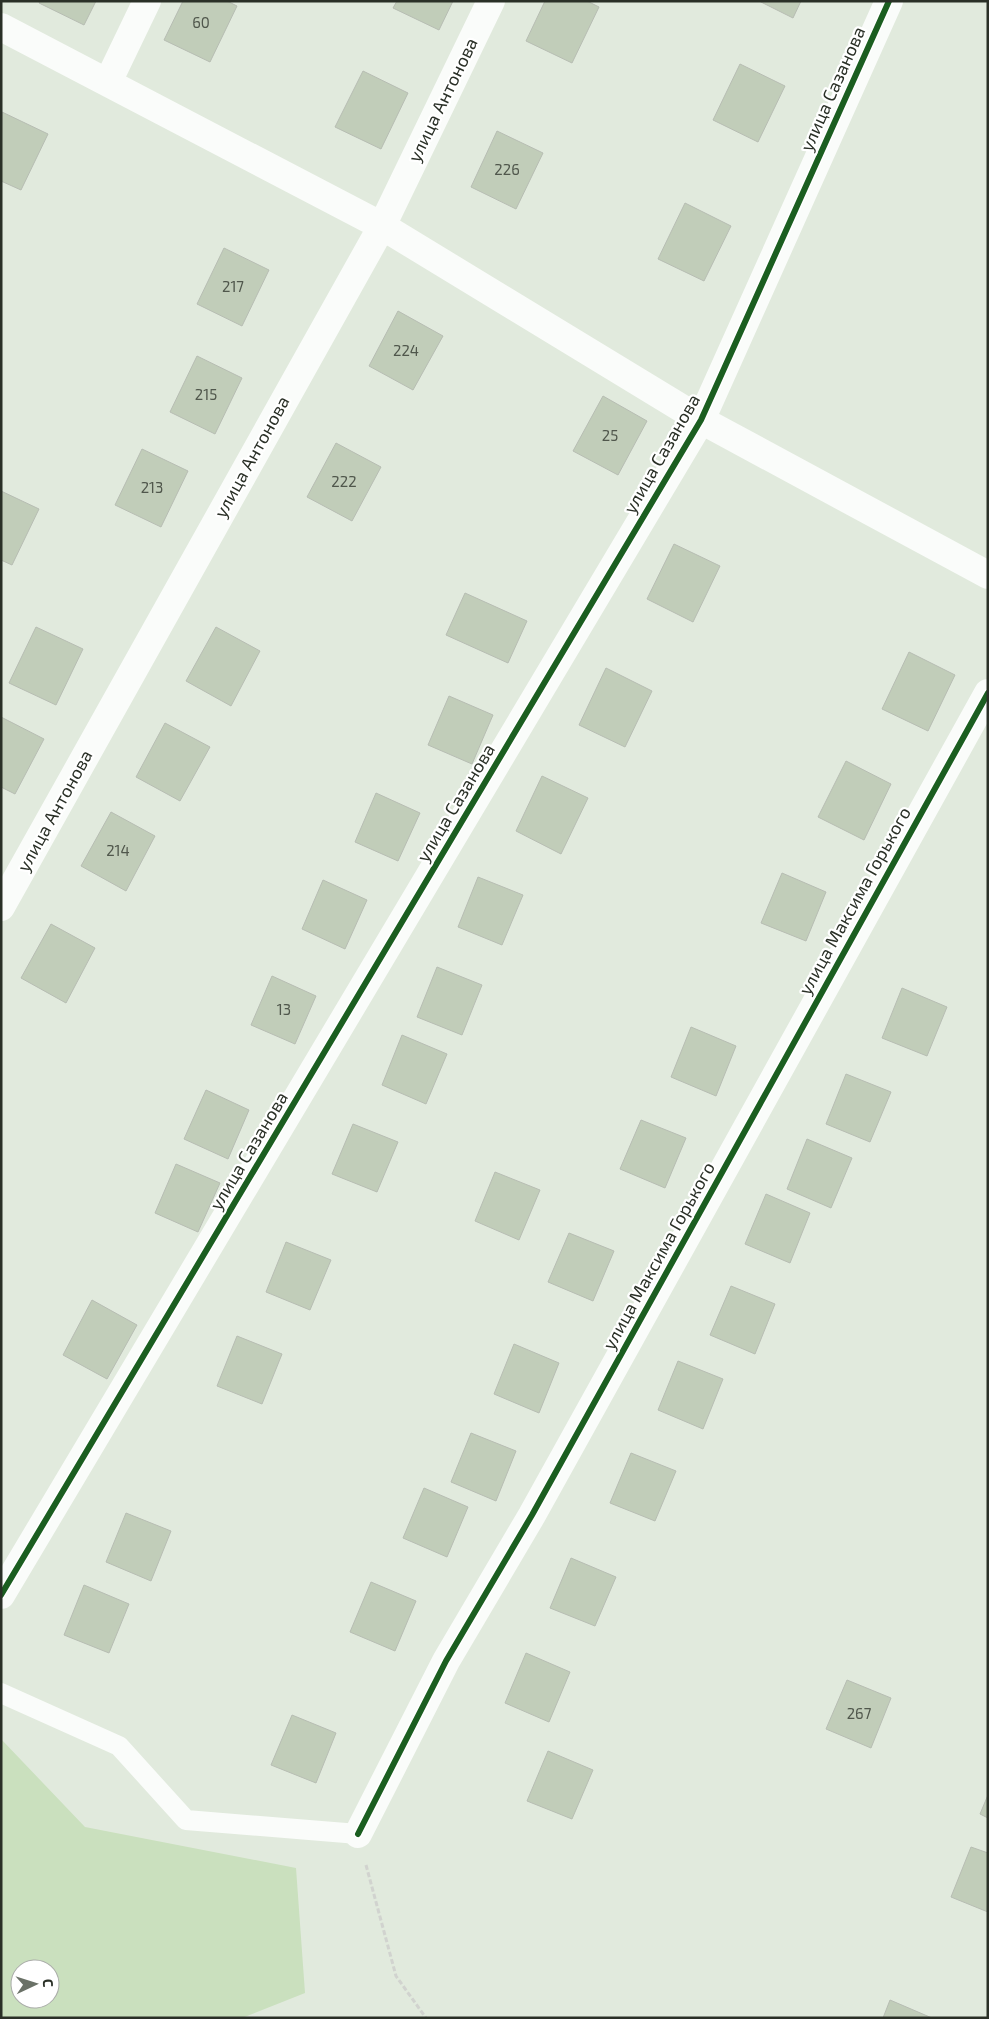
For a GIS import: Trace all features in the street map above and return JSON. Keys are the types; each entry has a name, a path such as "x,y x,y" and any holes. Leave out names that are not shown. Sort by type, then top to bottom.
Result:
{"street":[{"path":"108,82 147,1"},
{"name":"улица Антонова","path":"1,907 382,226 491,1"},
{"name":"улица Сазанова","path":"1,1595 701,420 889,1"},
{"path":"1,27 382,226 701,420 988,575"},
{"name":"улица Максима Горького","path":"358,1834 446,1661 532,1515 988,693"}],"lane":[{"path":"1,1693 119,1746 186,1820 358,1834"}],"path":[{"path":"358,1834 396,1976 426,2018"}],"green space":[{"path":"1,1739 85,1827 296,1868 305,1993 242,2018 1,2018"}],"building":[{"path":"40,1 96,1 84,25 39,3"},
{"path":"183,1 227,1 237,6 210,62 164,40"},
{"path":"397,1 453,1 439,30 393,8"},
{"path":"545,1 587,1 599,7 572,63 526,41"},
{"path":"759,1 801,1 793,18"},
{"path":"740,64 785,86 758,142 713,120"},
{"path":"363,71 408,93 381,149 335,127"},
{"path":"2,112 48,134 21,190 1,181"},
{"path":"497,131 543,153 516,209 471,187"},
{"path":"685,203 731,226 704,281 658,259"},
{"path":"224,248 269,270 242,326 197,304"},
{"path":"398,311 443,336 413,390 369,366"},
{"path":"197,356 242,378 215,434 170,412"},
{"path":"603,396 647,421 618,475 573,451"},
{"path":"336,443 381,467 352,521 307,497"},
{"path":"142,449 188,471 161,527 115,505"},
{"path":"1,491 39,509 12,565 1,560"},
{"path":"674,544 720,566 693,622 647,599"},
{"path":"465,593 527,621 508,663 446,635"},
{"path":"36,627 83,649 56,705 9,683"},
{"path":"216,627 260,651 231,706 186,681"},
{"path":"909,652 955,675 928,731 882,709"},
{"path":"606,668 652,691 625,747 579,725"},
{"path":"449,696 493,715 472,764 428,745"},
{"path":"1,717 44,739 15,794 1,787"},
{"path":"165,723 210,747 180,801 136,777"},
{"path":"846,761 891,784 864,840 818,817"},
{"path":"542,776 588,798 561,854 516,831"},
{"path":"376,793 420,813 398,861 355,842"},
{"path":"111,812 155,836 126,891 81,866"},
{"path":"782,873 826,892 806,941 761,923"},
{"path":"478,877 523,895 502,945 458,927"},
{"path":"323,880 367,900 345,949 302,929"},
{"path":"51,924 95,948 66,1003 21,978"},
{"path":"437,967 482,985 462,1035 417,1017"},
{"path":"272,976 316,996 295,1044 251,1025"},
{"path":"902,988 947,1007 927,1056 882,1038"},
{"path":"691,1027 736,1046 716,1096 671,1077"},
{"path":"402,1035 447,1054 426,1104 382,1085"},
{"path":"846,1074 891,1092 870,1142 826,1124"},
{"path":"206,1090 249,1110 228,1159 184,1139"},
{"path":"641,1120 686,1138 665,1188 620,1169"},
{"path":"353,1124 398,1142 377,1192 332,1174"},
{"path":"807,1139 852,1158 831,1208 787,1189"},
{"path":"176,1164 220,1183 198,1232 155,1213"},
{"path":"495,1172 540,1190 519,1240 475,1221"},
{"path":"766,1194 810,1213 790,1263 745,1244"},
{"path":"569,1233 614,1251 593,1301 548,1282"},
{"path":"286,1242 331,1260 310,1310 266,1292"},
{"path":"731,1286 775,1304 755,1354 710,1335"},
{"path":"92,1300 137,1325 107,1379 63,1355"},
{"path":"237,1336 282,1354 262,1404 217,1386"},
{"path":"514,1344 559,1363 539,1413 494,1394"},
{"path":"678,1361 723,1379 703,1429 658,1410"},
{"path":"471,1433 516,1451 496,1501 451,1482"},
{"path":"631,1453 676,1471 655,1521 610,1503"},
{"path":"424,1488 468,1507 447,1557 403,1538"},
{"path":"126,1513 171,1531 151,1581 106,1562"},
{"path":"571,1558 616,1577 595,1626 550,1608"},
{"path":"371,1582 416,1601 395,1651 350,1632"},
{"path":"84,1585 129,1604 109,1653 64,1635"},
{"path":"526,1653 570,1672 549,1722 505,1703"},
{"path":"847,1680 891,1698 871,1748 826,1729"},
{"path":"292,1715 336,1733 316,1783 271,1765"},
{"path":"548,1751 593,1770 572,1819 527,1801"},
{"path":"988,1795 988,1818 980,1814"},
{"path":"971,1847 988,1853 988,1912 951,1897"},
{"path":"890,2000 932,2018 883,2018"}],"cycle path":[{"path":"1,1595 701,420 889,1"},
{"path":"358,1834 446,1661 532,1515 988,693"}]}
